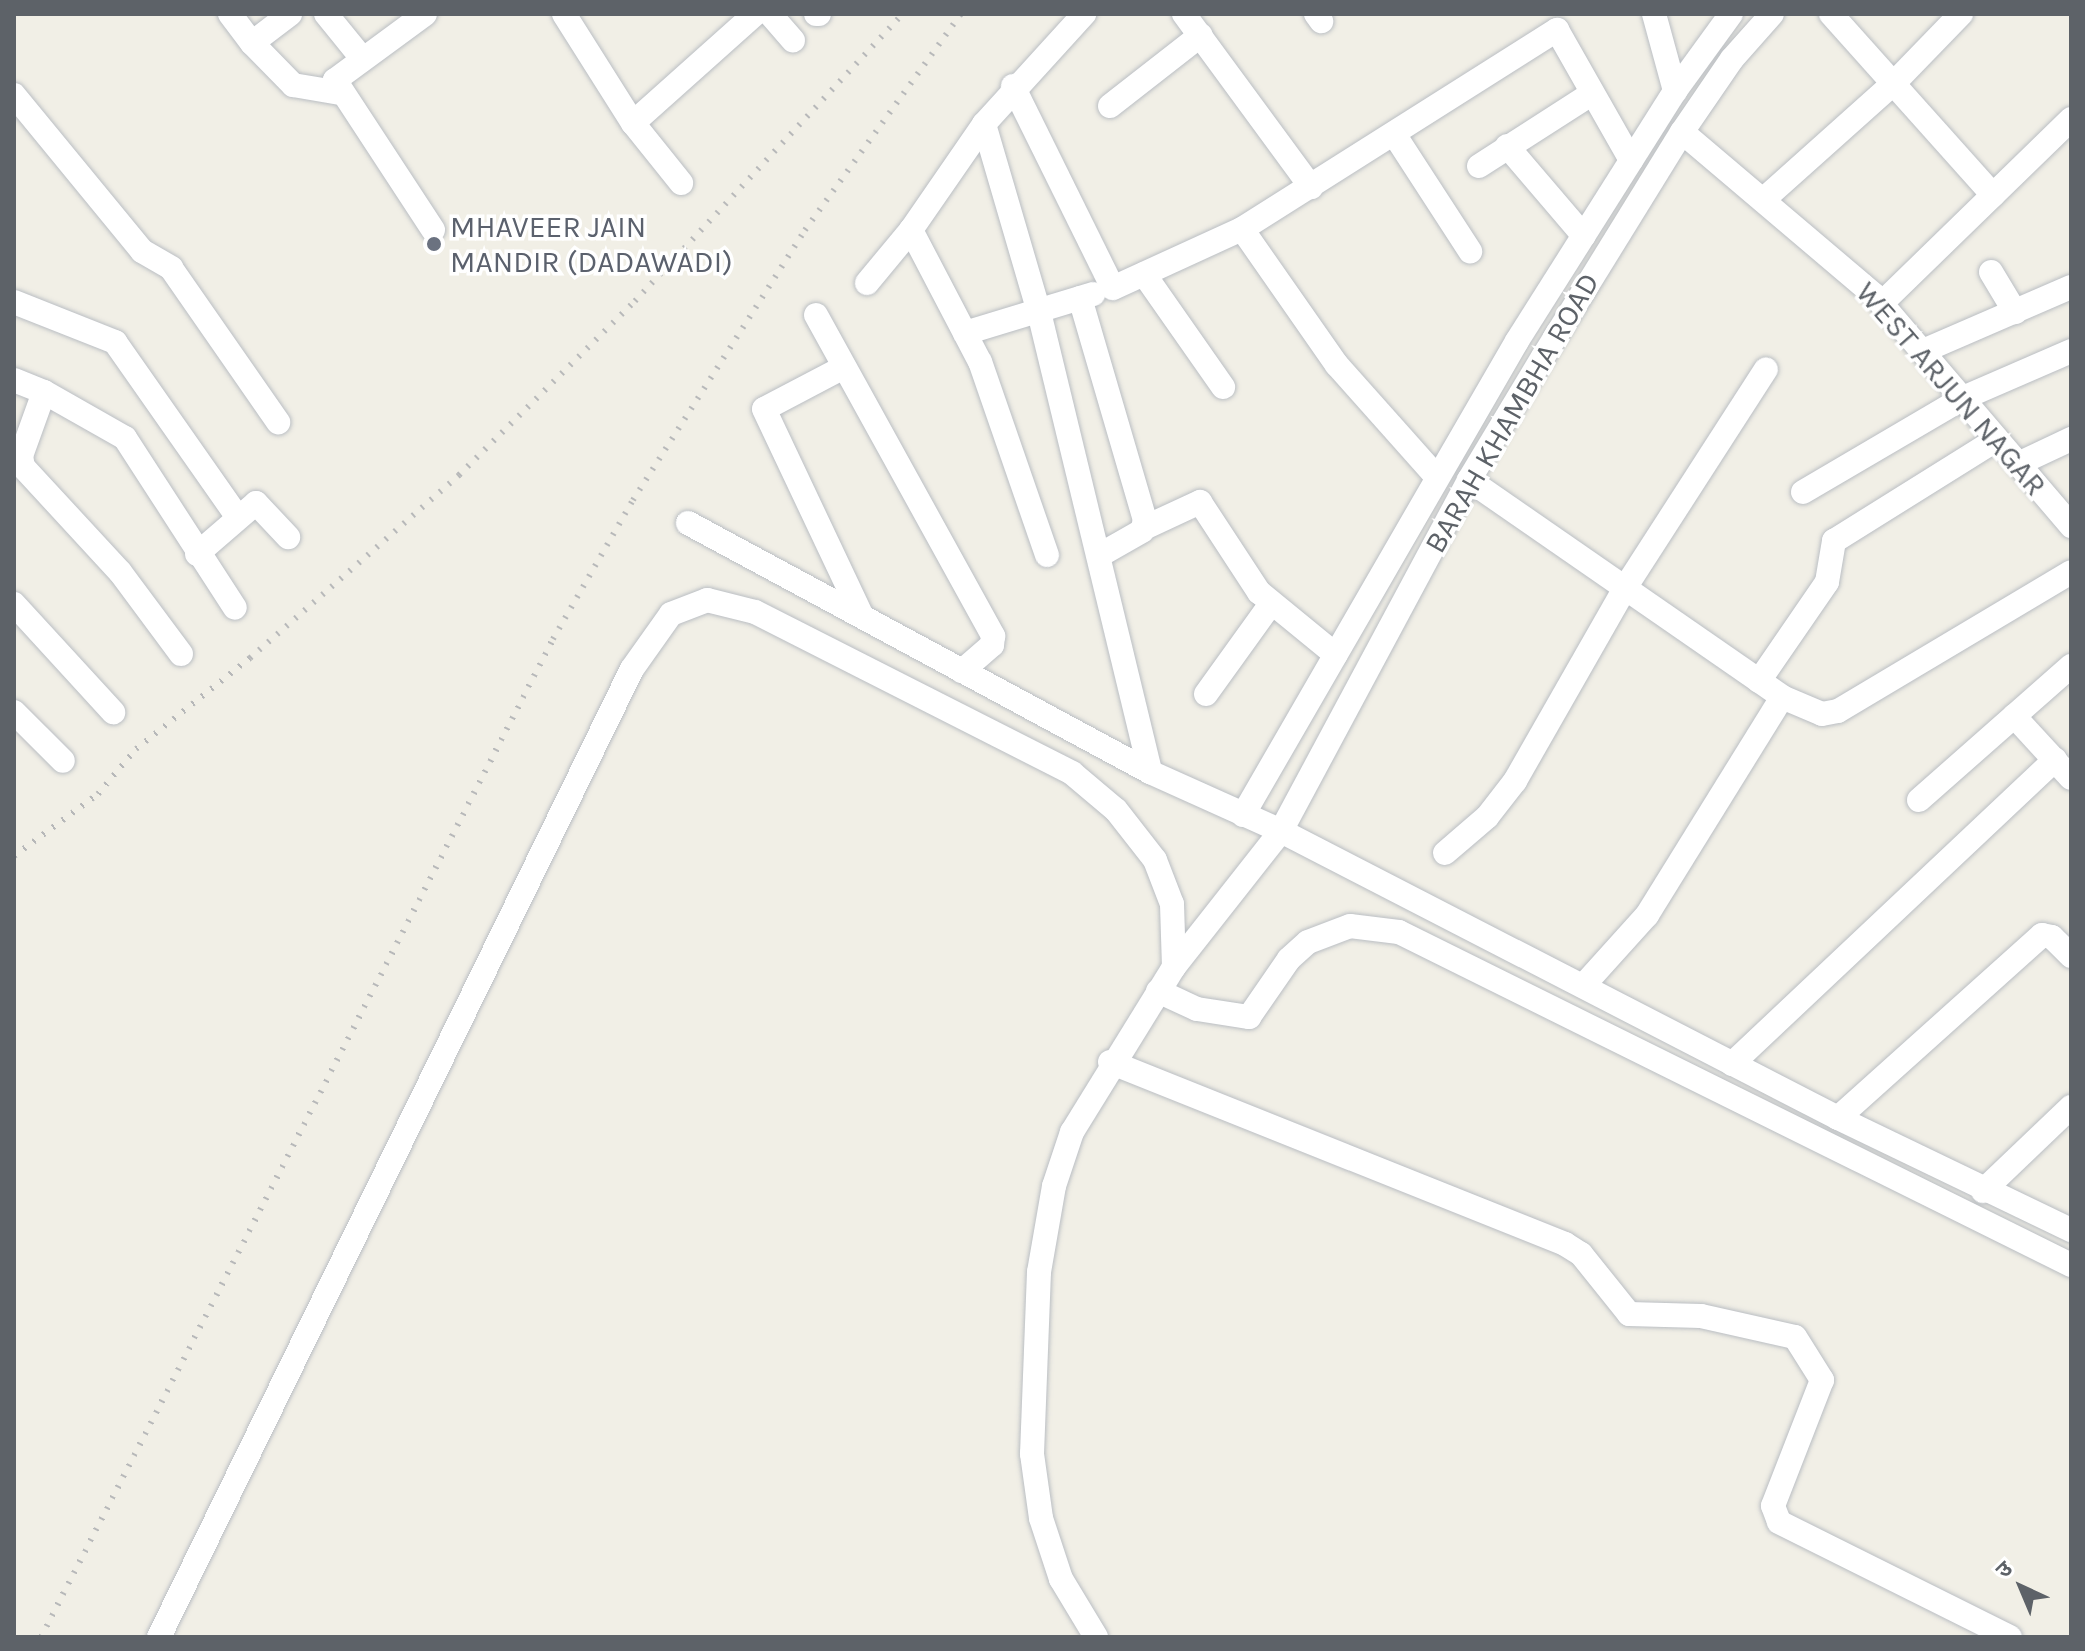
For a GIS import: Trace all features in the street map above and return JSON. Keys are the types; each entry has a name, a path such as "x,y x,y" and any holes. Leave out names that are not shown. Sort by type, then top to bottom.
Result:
{"street":[{"path":"230,14 252,43 293,85 341,93"},
{"path":"252,43 290,14"},
{"path":"326,14 361,57"},
{"path":"425,14 338,74 341,93 433,230"},
{"path":"564,14 633,123 681,183"},
{"path":"633,123 755,14"},
{"path":"770,14 793,40"},
{"path":"867,283 911,230 1013,86 1084,14"},
{"path":"1184,14 1311,187"},
{"path":"1654,14 1675,91"},
{"name":"BARAH KHAMBHA ROAD","path":"1243,815 1436,476 1675,91 1731,14"},
{"name":"BARAH KHAMBHA ROAD","path":"1096,1637 1061,1579 1041,1518 1032,1454 1033,1359 1054,1186 1072,1132 1110,1062 1174,967 1281,831 1469,480 1682,132 1732,59 1772,14"},
{"path":"1831,14 1993,195"},
{"path":"1763,200 1895,82 1961,14"},
{"path":"965,333 1113,288 1242,229 1394,134 1553,22 1631,160"},
{"path":"1110,106 1201,35"},
{"path":"1013,86 1113,288"},
{"path":"1479,166 1591,94"},
{"path":"14,95 142,251 171,268 278,422"},
{"path":"1882,303 2071,120"},
{"path":"984,124 1039,312 1150,772"},
{"name":"WEST ARJUN NAGAR","path":"1682,132 1882,303 2071,526"},
{"path":"1394,134 1470,251"},
{"path":"1507,146 1584,236"},
{"path":"1242,229 1337,365 1436,476"},
{"path":"911,230 965,333 1047,555"},
{"path":"1991,272 2015,312"},
{"path":"1144,274 1223,387"},
{"path":"1923,351 2071,287"},
{"path":"1080,298 1144,528"},
{"path":"14,302 115,342 237,516"},
{"path":"816,315 993,636 992,645 962,671"},
{"path":"1803,492 1963,398 2071,351"},
{"path":"844,367 764,409 862,616"},
{"path":"1445,853 1487,817 1515,781 1625,588 1766,369"},
{"path":"14,380 44,392 125,438 197,554 235,608"},
{"path":"44,392 21,456 23,467 120,572 181,654"},
{"path":"1759,681 1827,582 1834,541 1997,439"},
{"path":"2018,464 2071,439"},
{"path":"1469,480 1782,697 1822,714 1838,711 2071,572"},
{"path":"1100,555 1144,528 1200,502 1270,605 1336,655"},
{"path":"197,554 237,516 257,503 288,537"},
{"path":"688,523 1150,772 1281,831 1838,1118 1983,1191 2071,1230"},
{"path":"159,1637 632,669 671,614 707,600 755,612 1083,781 1116,810 1155,860 1172,904 1174,967"},
{"path":"14,604 113,712"},
{"path":"1206,694 1270,605"},
{"path":"1919,800 2071,666"},
{"path":"1583,986 1647,915 1782,697"},
{"path":"14,712 63,761"},
{"path":"1732,1064 2063,769 2014,716"},
{"path":"1158,991 1197,1009 1249,1017 1289,959 1308,942 1350,926 1399,932 2071,1265"},
{"path":"1838,1118 2042,935 2071,956"},
{"path":"1110,1062 1565,1244 1581,1254 1629,1314 1701,1316 1795,1337 1822,1380 1773,1506 1779,1522 2010,1637"},
{"path":"1983,1191 2071,1107"}],"railway":[{"path":"14,856 98,794 136,749 250,658 459,475 635,301 903,14"},
{"path":"41,1637 553,639 633,500 805,230 961,14"}],"place":[{"name":"MHAVEER JAIN MANDIR (DADAWADI)","path":"434,244"}]}
